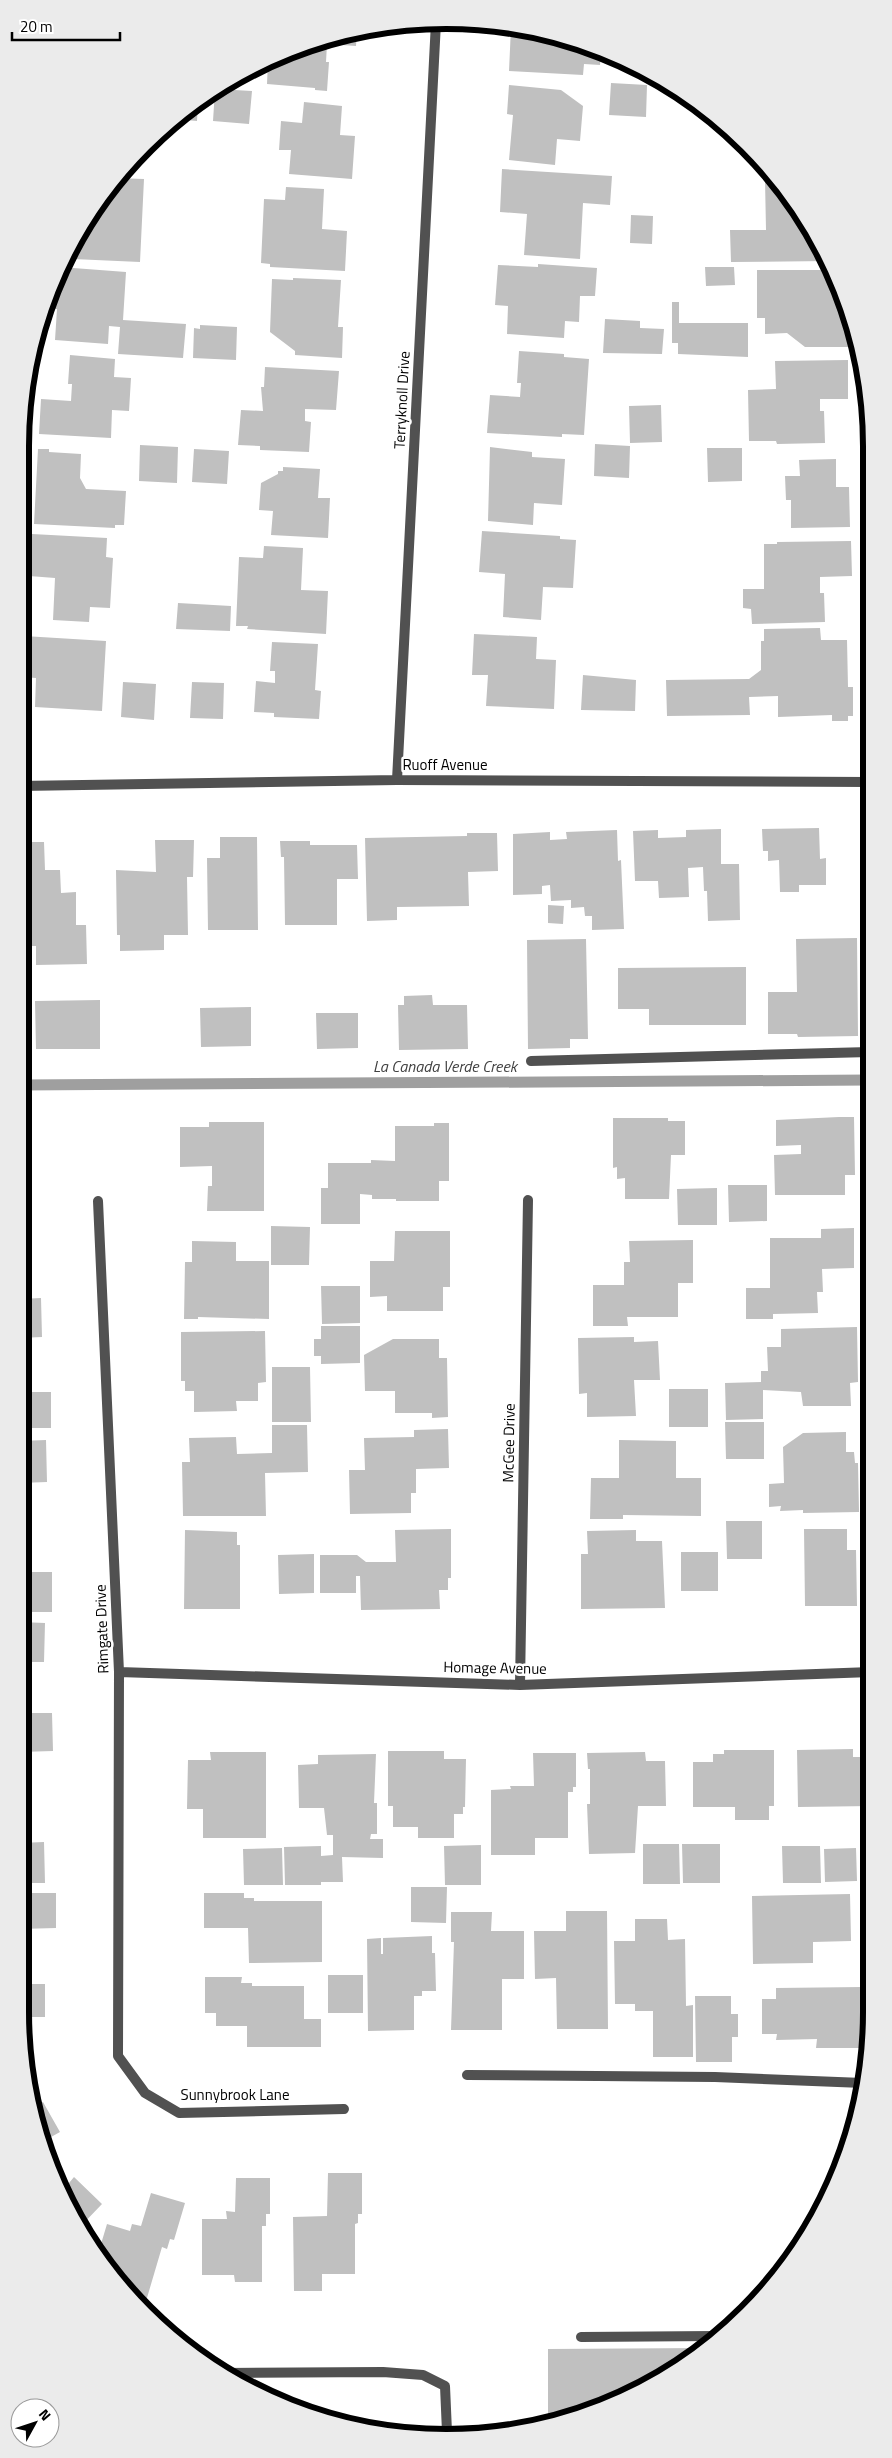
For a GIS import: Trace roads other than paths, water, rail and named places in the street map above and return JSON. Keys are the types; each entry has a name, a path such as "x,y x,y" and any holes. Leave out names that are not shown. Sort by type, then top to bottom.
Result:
{"street":[{"name":"Terryknoll Drive","path":"397,780 436,29"},
{"name":"Ruoff Avenue","path":"29,786 397,780 863,782"},
{"path":"531,1061 863,1052"},
{"name":"McGee Drive","path":"520,1685 528,1200"},
{"name":"Rimgate Drive","path":"98,1201 119,1672 118,2056"},
{"name":"Homage Avenue","path":"119,1672 520,1685 863,1672"},
{"name":"Sunnybrook Lane","path":"118,2056 145,2093 179,2112 344,2109"},
{"path":"467,2075 715,2077 857,2083"},
{"path":"582,2337 709,2336"},
{"path":"237,2373 382,2372 423,2375 445,2386 447,2429"}],"waterway":[{"name":"La Canada Verde Creek","path":"29,1085 863,1080"}]}
